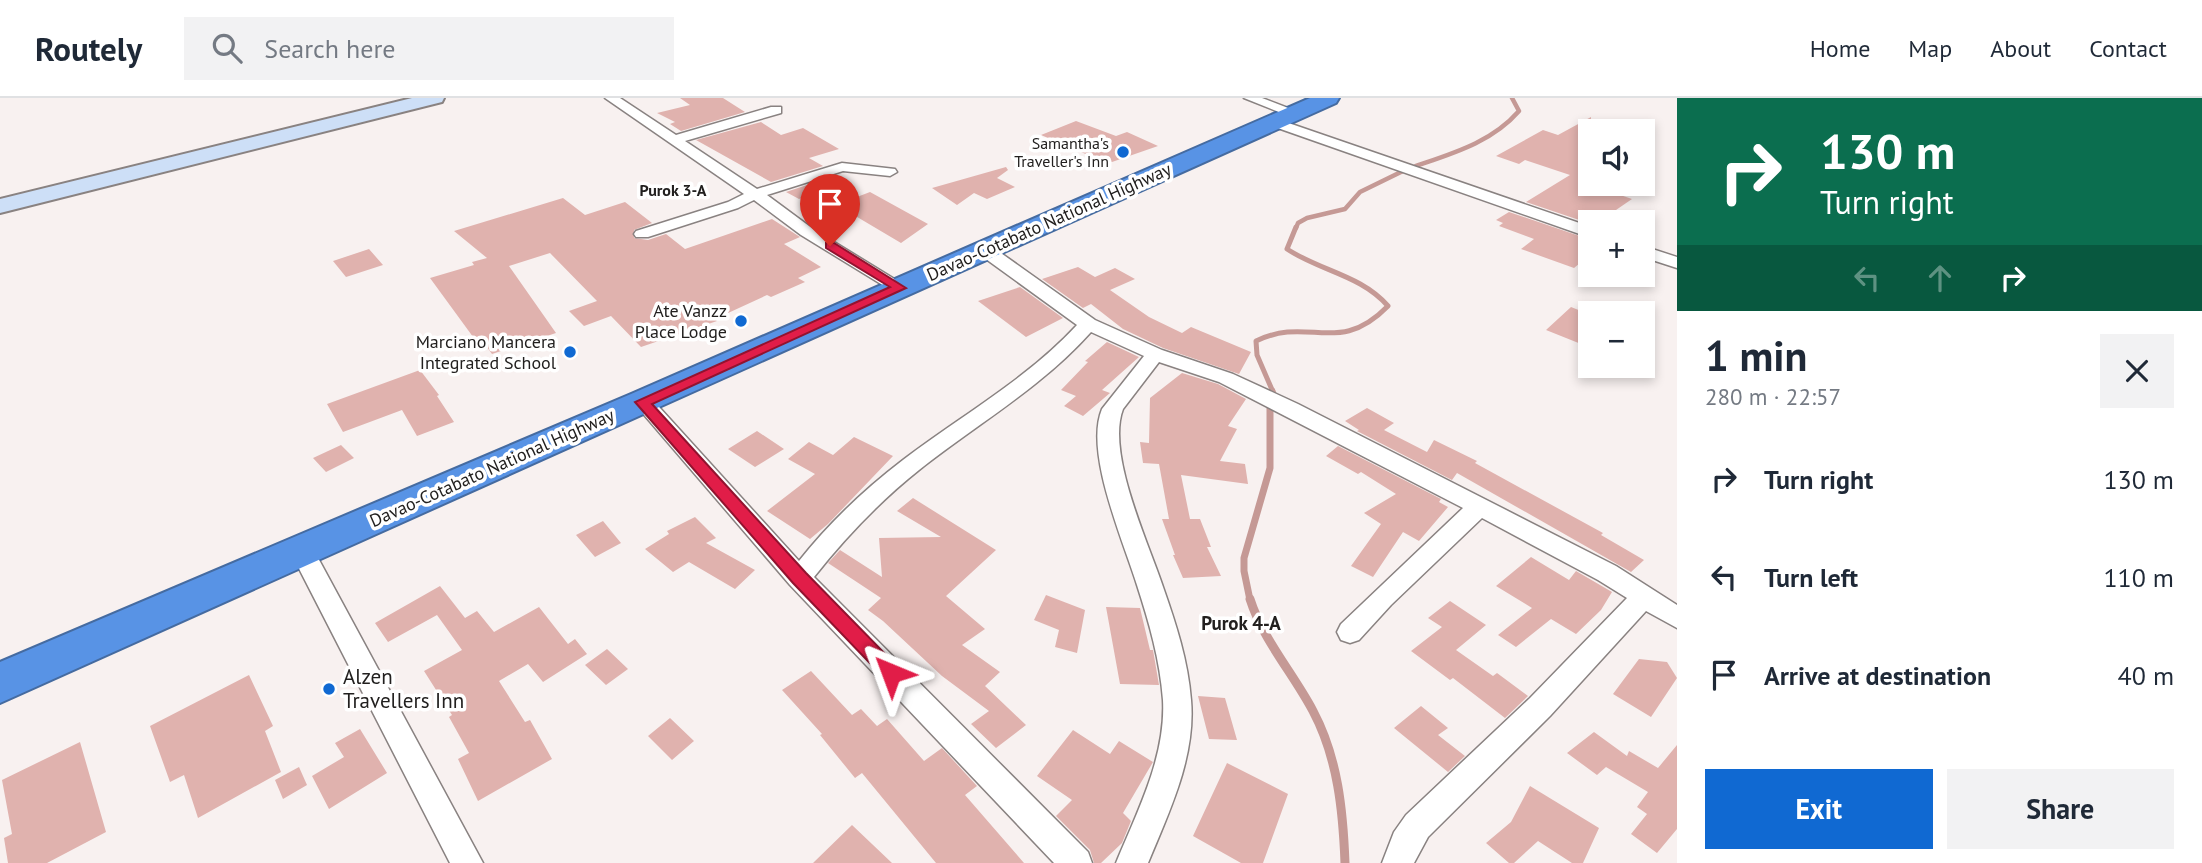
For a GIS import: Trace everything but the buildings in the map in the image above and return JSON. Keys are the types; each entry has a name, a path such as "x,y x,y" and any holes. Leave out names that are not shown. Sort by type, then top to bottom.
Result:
{"highway":[{"name":"Davao-Cotabato National Highway","path":"0,683 1328,98"}],"street":[{"path":"0,206 435,98"},
{"path":"611,98 807,232 900,288"},
{"path":"1250,98 1284,118 1578,228"},
{"path":"675,140 775,110"},
{"path":"642,234 842,167 890,172"},
{"path":"985,250 1088,324 1155,354 1226,378 1291,408 1606,573 1677,618"},
{"path":"1655,255 1677,263"},
{"path":"799,578 834,536 896,477 1023,387 1071,344 1088,324"},
{"path":"1132,863 1165,776 1175,738 1177,702 1158,612 1121,494 1107,431 1110,416 1118,400 1155,354"},
{"path":"643,402 799,578 1076,863"},
{"path":"1350,632 1382,598 1479,507"},
{"path":"302,551 467,863"},
{"path":"1398,863 1405,843 1417,826 1540,707 1644,597"}],"waterway":[{"path":"1416,166 1472,145 1497,131 1519,111 1512,98"},
{"path":"1296,228 1298,223 1307,218 1345,209 1360,192 1403,171"},
{"path":"1273,392 1257,355 1256,341 1275,334 1338,333 1354,329 1370,321 1388,306 1353,280 1287,249 1296,227"},
{"path":"1250,600 1244,558 1270,468 1270,404"},
{"path":"1250,599 1270,642 1313,711 1328,747 1341,804 1345,863"}],"place":[{"name":"Samantha's Traveller's Inn","path":"1123,152"},
{"name":"Ate Vanzz Place Lodge","path":"741,321"},
{"name":"Marciano Mancera Integrated School","path":"570,352"},
{"name":"Alzen Travellers Inn","path":"329,689"}],"district":[{"name":"Purok 3-A","path":"673,190"},
{"name":"Purok 4-A","path":"1241,623"}],"route":[{"path":"830,246 900,288 643,402 799,578 891,673"}]}
